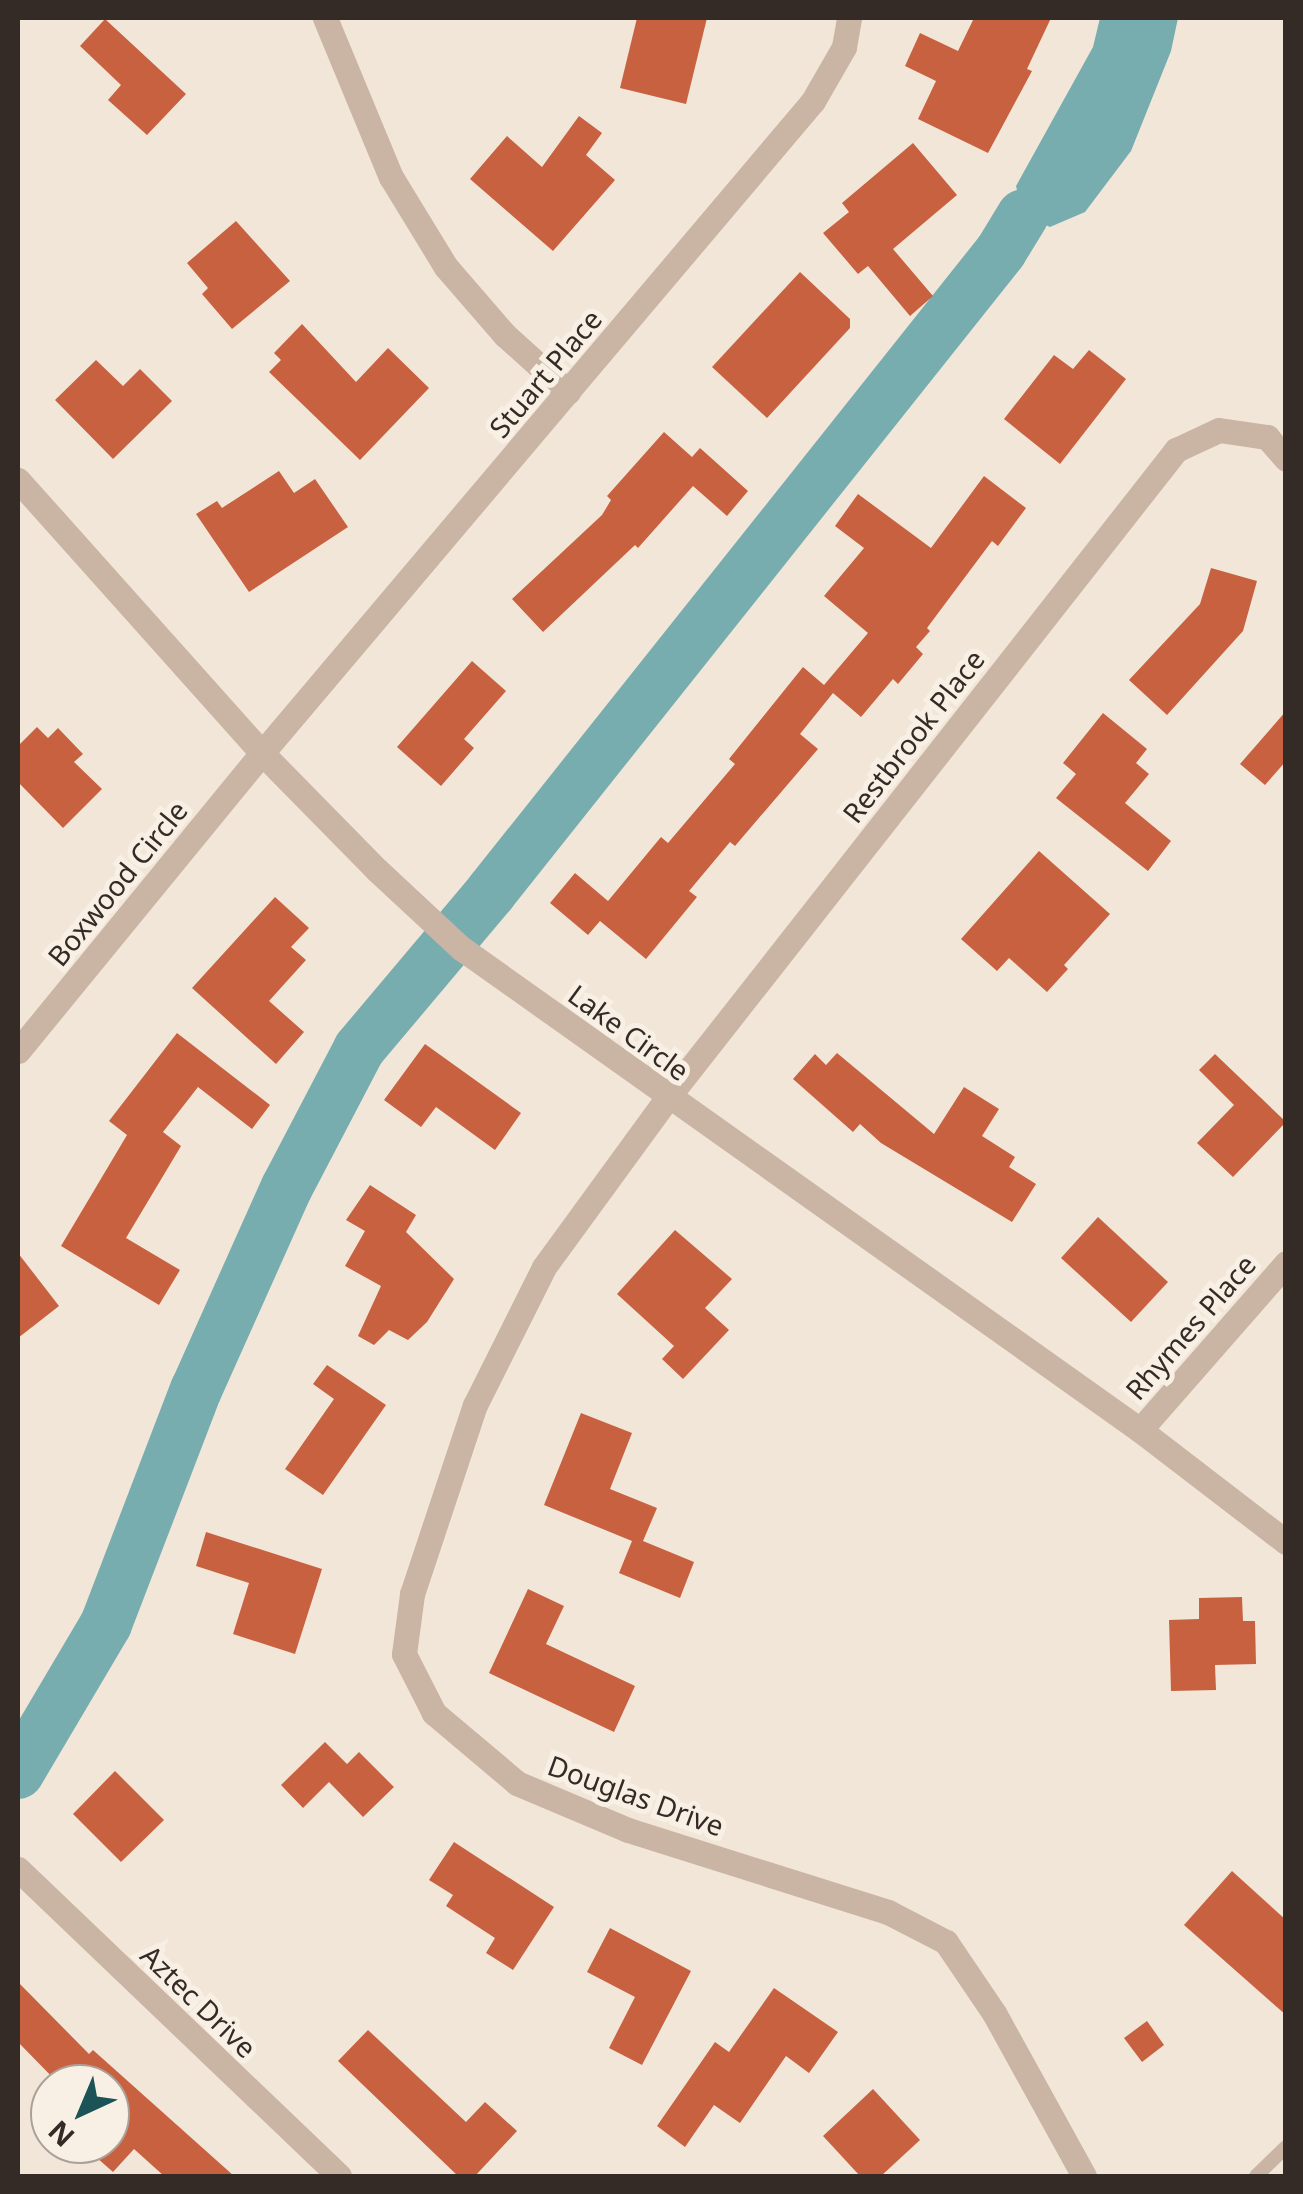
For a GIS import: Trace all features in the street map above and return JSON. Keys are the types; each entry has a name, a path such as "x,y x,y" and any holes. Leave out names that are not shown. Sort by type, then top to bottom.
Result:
{"street":[{"path":"324,18 392,177 446,266 505,335 568,392"},
{"name":"Stuart Place","path":"262,753 814,100 844,48 849,18"},
{"name":"Restbrook Place","path":"668,1097 1176,450 1219,430 1267,437 1286,459"},
{"name":"Lake Circle","path":"18,480 262,753 461,948 1140,1430 1286,1542"},
{"name":"Boxwood Circle","path":"18,1052 262,753"},
{"name":"Douglas Drive","path":"668,1097 544,1267 474,1405 412,1594 404,1654 434,1712 518,1783 628,1830 888,1912 946,1942 994,2014 1084,2176"},
{"name":"Rhymes Place","path":"1140,1430 1286,1263"},
{"name":"Aztec Drive","path":"18,1869 340,2176"}],"lane":[{"path":"1256,2176 1286,2147"}],"water":[{"path":"1100,18 1178,18 1171,51 1131,151 1085,212 1050,227 1023,215 1016,186 1093,47"}],"building":[{"path":"637,18 707,18 686,104 620,88"},
{"path":"974,18 1051,18 1027,69 1032,71 988,153 918,119 936,81 905,66 920,33 958,51"},
{"path":"105,19 186,94 147,135 108,100 121,85 80,46"},
{"path":"579,116 602,133 586,155 615,180 553,251 470,179 507,136 542,167"},
{"path":"913,143 957,195 893,249 933,296 910,316 868,266 858,274 823,233 849,212 842,203"},
{"path":"236,221 290,281 232,329 202,294 208,288 187,263"},
{"path":"800,272 850,319 850,328 767,418 712,367"},
{"path":"302,324 356,382 388,348 429,388 360,460 269,372 281,360 274,353"},
{"path":"1089,350 1126,379 1060,464 1004,419 1054,355 1073,369"},
{"path":"96,360 123,386 140,369 172,401 113,459 55,400"},
{"path":"664,432 692,457 700,448 748,491 727,516 693,486 638,548 635,545 543,632 512,599 602,515 611,500 607,496"},
{"path":"279,471 294,493 315,479 348,527 249,592 196,514 217,501 222,508"},
{"path":"984,476 1026,508 998,546 992,541 927,628 930,631 916,647 923,654 898,684 893,679 861,717 833,693 800,734 818,749 735,846 730,842 689,891 697,897 646,959 600,921 588,935 550,903 575,873 608,901 661,837 668,843 735,764 729,759 803,667 824,685 868,633 824,596 864,548 835,526 858,494 931,548"},
{"path":"1211,568 1257,581 1243,631 1167,715 1129,680 1200,604"},
{"path":"472,661 506,691 464,739 474,748 441,786 397,747"},
{"path":"1286,711 1286,761 1265,785 1240,764"},
{"path":"1103,713 1147,749 1136,763 1149,774 1125,803 1171,841 1148,871 1056,798 1076,774 1063,763"},
{"path":"37,727 48,738 58,728 83,754 74,762 102,789 63,828 18,782 18,746"},
{"path":"1039,851 1110,914 1064,965 1068,969 1047,992 1009,958 997,971 961,939"},
{"path":"275,897 309,928 291,947 306,960 269,1001 304,1032 276,1064 192,988"},
{"path":"177,1033 270,1105 252,1129 198,1087 163,1132 181,1146 126,1238 180,1270 159,1305 61,1246 127,1135 109,1121"},
{"path":"425,1044 521,1113 495,1150 436,1107 421,1127 384,1100"},
{"path":"837,1053 934,1134 964,1087 999,1109 982,1136 1015,1157 1009,1167 1036,1184 1012,1222 881,1143 860,1124 853,1132 793,1079 815,1054 826,1065"},
{"path":"1215,1054 1286,1122 1233,1177 1197,1143 1234,1105 1199,1070"},
{"path":"370,1185 416,1215 406,1232 454,1279 427,1322 408,1340 389,1330 374,1345 358,1336 381,1286 345,1266 365,1231 346,1220"},
{"path":"1098,1217 1168,1282 1131,1322 1061,1258"},
{"path":"675,1230 732,1279 705,1308 729,1330 683,1379 662,1359 674,1346 617,1294"},
{"path":"18,1253 59,1306 18,1338"},
{"path":"327,1365 386,1405 323,1495 285,1469 334,1399 313,1384"},
{"path":"581,1413 632,1433 610,1489 657,1508 643,1541 694,1562 680,1598 619,1573 632,1541 544,1505"},
{"path":"206,1532 322,1569 295,1654 233,1634 249,1583 196,1566"},
{"path":"528,1589 564,1606 546,1644 635,1686 614,1732 489,1673"},
{"path":"1242,1597 1243,1621 1255,1621 1256,1664 1215,1665 1216,1690 1171,1691 1169,1620 1199,1619 1199,1598"},
{"path":"325,1742 347,1764 359,1752 394,1787 363,1817 329,1782 303,1808 281,1785"},
{"path":"115,1771 164,1820 121,1862 73,1814"},
{"path":"454,1842 554,1907 513,1970 486,1953 495,1938 446,1906 453,1895 429,1880"},
{"path":"1232,1871 1286,1920 1286,2015 1184,1925"},
{"path":"610,1928 691,1971 642,2065 609,2048 635,1997 587,1972"},
{"path":"18,1982 89,2054 93,2050 109,2064 39,2064 18,2042"},
{"path":"774,1988 838,2032 809,2073 786,2056 740,2123 714,2105 685,2147 657,2126 715,2042 729,2052"},
{"path":"1147,2021 1164,2045 1142,2062 1124,2038"},
{"path":"368,2030 466,2122 485,2102 517,2131 475,2176 458,2176 338,2061"},
{"path":"130,2083 234,2176 164,2176 134,2149 130,2153"},
{"path":"873,2089 920,2140 881,2176 860,2176 823,2136"},
{"path":"104,2164 120,2164 113,2172"}],"waterway":[{"path":"18,1773 106,1624 196,1390 287,1187 359,1049 491,892 1001,251 1023,215"}]}
